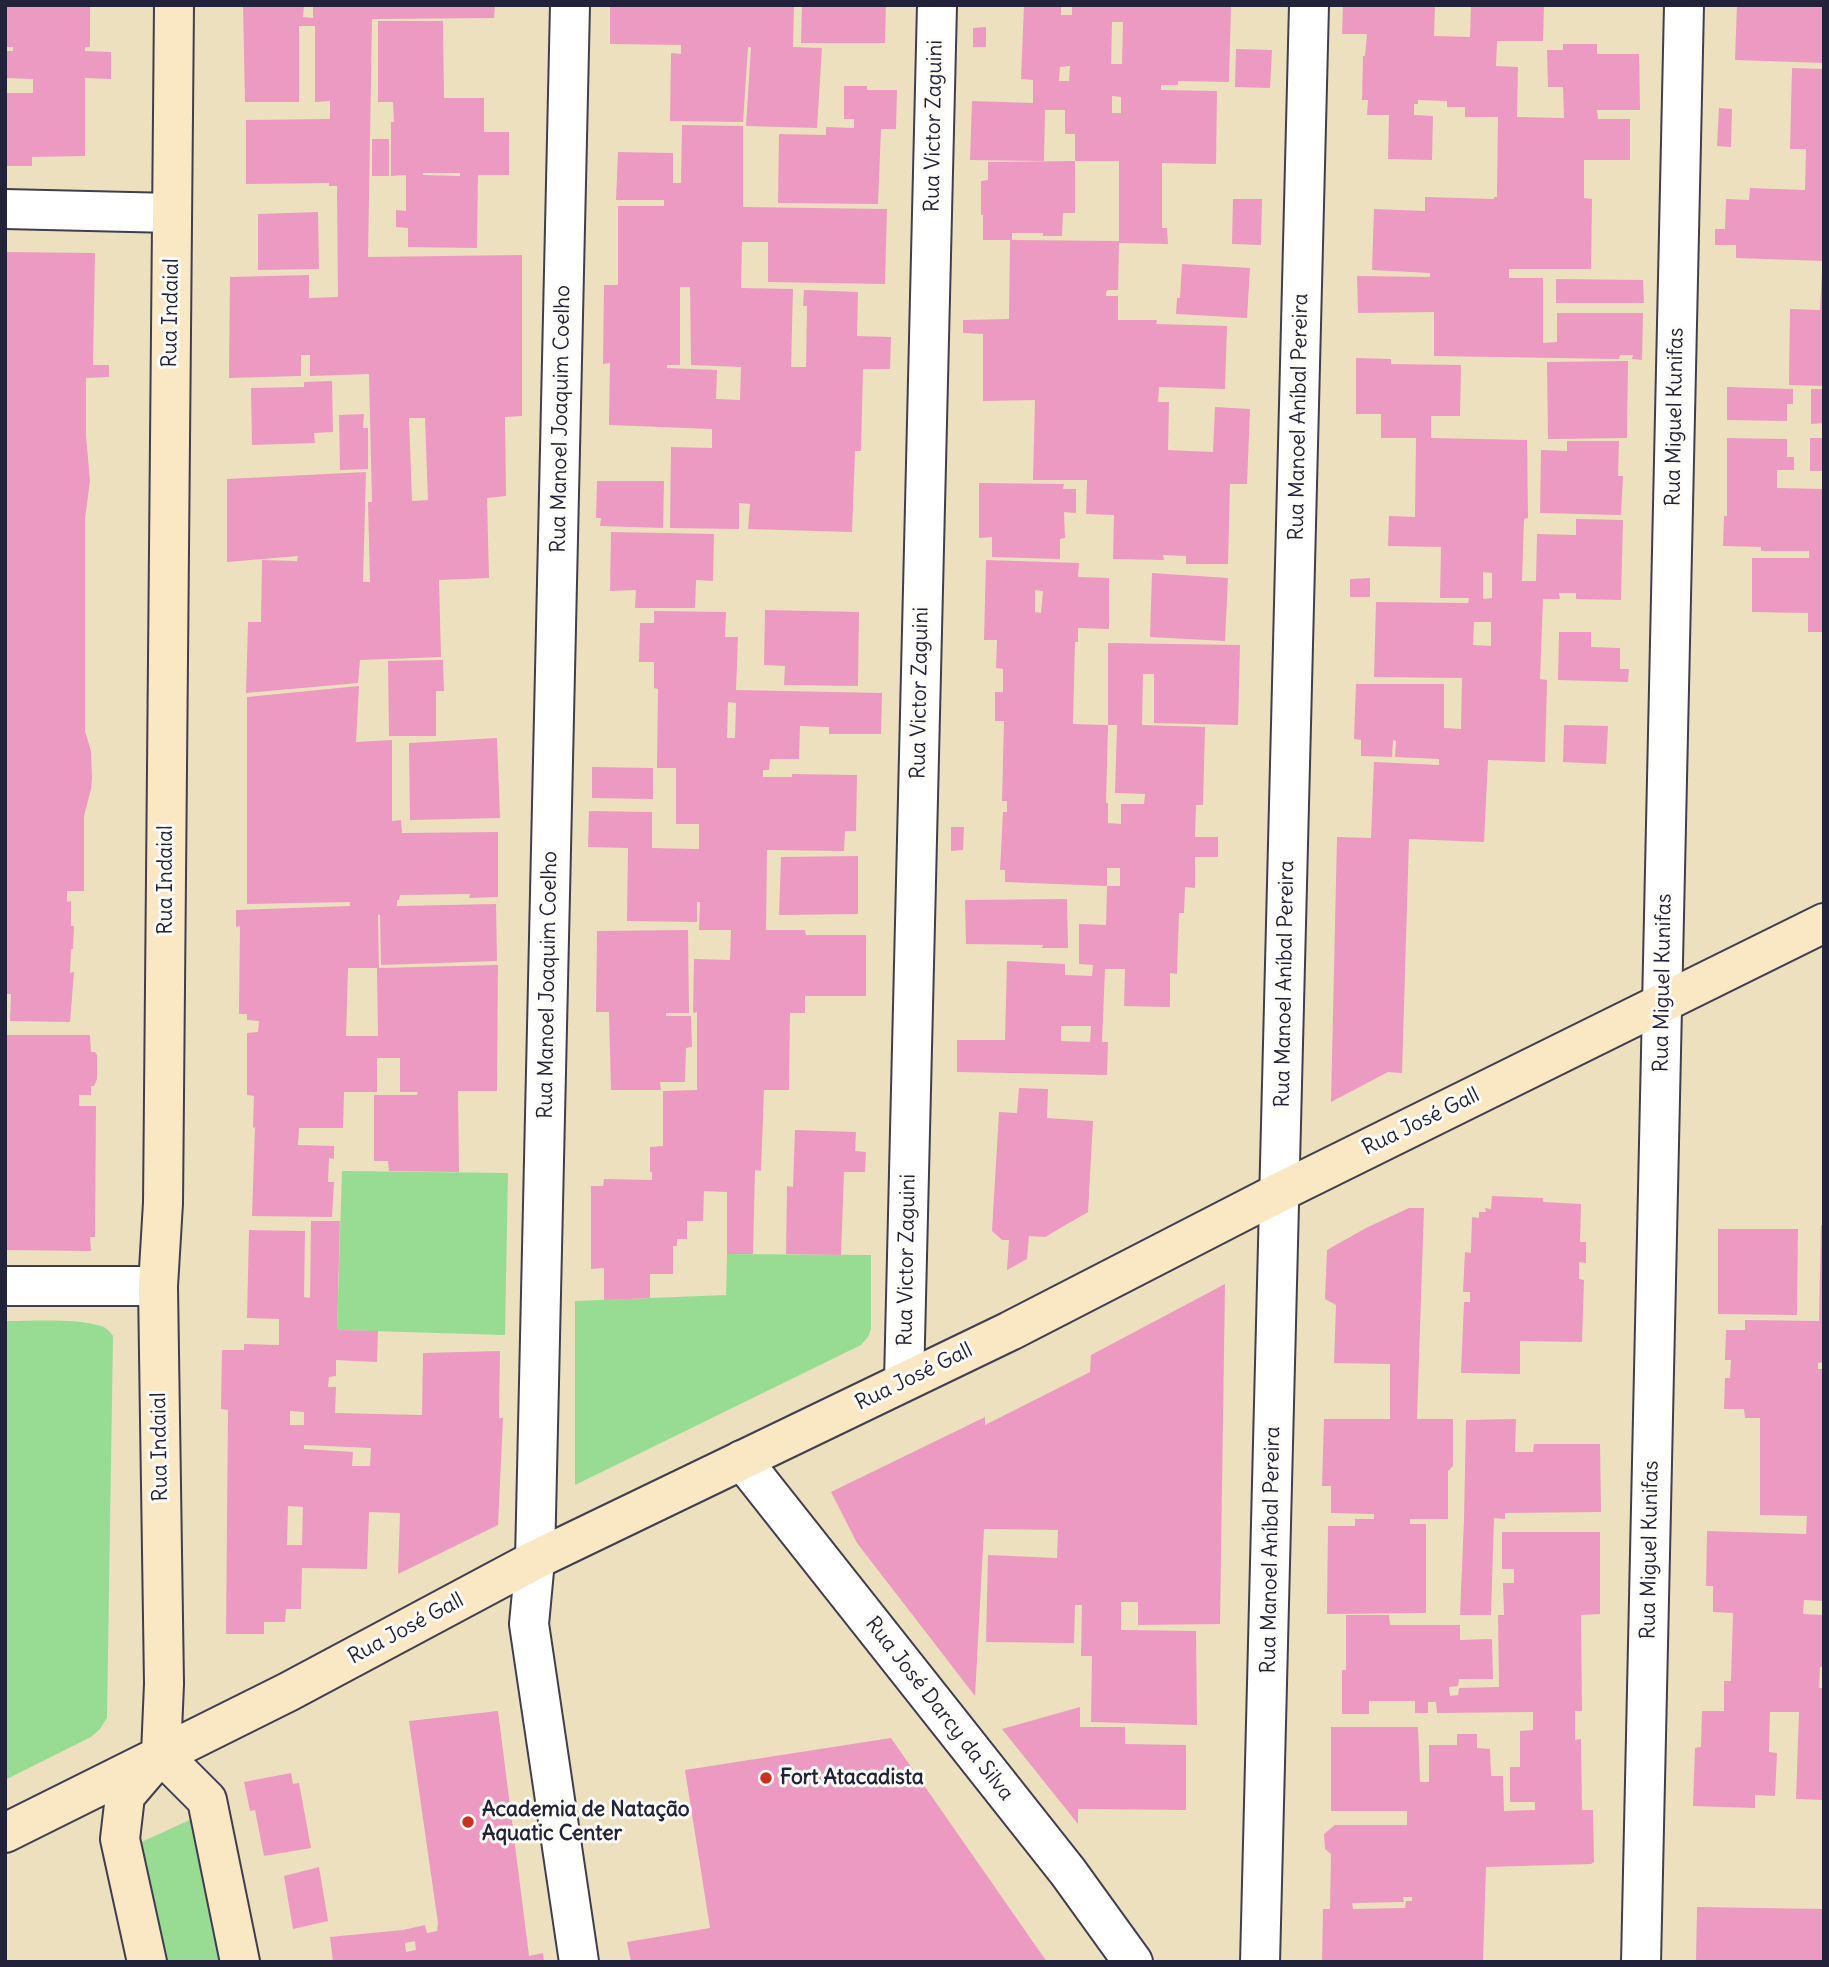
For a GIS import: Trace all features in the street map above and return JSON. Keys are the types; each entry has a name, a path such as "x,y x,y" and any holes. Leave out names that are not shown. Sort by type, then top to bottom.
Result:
{"main road":[{"name":"Rua Indaial","path":"161,1754 164,1684 158,1286 163,1203 174,5"},
{"name":"Rua José Gall","path":"5,1832 300,1686 535,1560 1010,1331 1280,1192 1824,923"},
{"path":"147,1962 120,1839 124,1796 161,1754 207,1800 240,1962"}],"street":[{"name":"Rua Manoel Joaquim Coelho","path":"570,5 535,1560 529,1624 579,1962"},
{"name":"Rua Victor Zaguini","path":"904,1381 937,5"},
{"name":"Rua Manoel Aníbal Pereira","path":"1260,1962 1309,5"},
{"name":"Rua Miguel Kunifas","path":"1642,1962 1684,5"},
{"path":"5,209 172,213"},
{"path":"5,1286 158,1286"},
{"name":"Rua José Darcy da Silva","path":"742,1460 1068,1872 1133,1962"}],"green space":[{"path":"342,1171 508,1173 505,1335 337,1330"},
{"path":"727,1254 871,1255 871,1329 868,1337 861,1345 575,1485 575,1301 726,1295"},
{"path":"54,1320 91,1323 103,1327 113,1336 107,1718 91,1737 5,1780 5,1321"},
{"path":"192,1819 222,1962 162,1962 139,1843"}],"building":[{"path":"5,5 90,5 90,47 85,47 85,51 111,52 111,79 85,78 85,156 32,157 32,166 5,166 5,93 33,93 33,79 5,78 5,51 13,51 13,47 5,47"},
{"path":"243,5 304,5 303,17 313,18 313,5 495,5 494,18 372,19 368,257 522,255 522,416 505,417 506,496 487,498 489,578 439,580 441,657 360,660 358,683 246,693 248,622 261,622 262,560 297,561 298,556 227,562 227,479 366,472 363,582 370,582 368,502 372,502 369,374 310,376 310,355 301,355 301,376 229,378 230,277 309,275 309,298 338,297 337,186 329,186 329,183 246,184 246,120 330,119 330,101 315,102 315,26 299,26 299,102 245,102","holes":["409,418 425,418 428,500 412,501"]},
{"path":"610,5 794,5 793,47 822,48 817,128 746,126 751,47 748,47 743,122 670,121 671,53 681,54 681,45 610,44"},
{"path":"802,5 886,5 885,43 801,43"},
{"path":"1024,5 1061,5 1061,15 1072,15 1072,5 1231,7 1229,82 1178,81 1178,85 1161,85 1161,90 1217,91 1216,164 1162,163 1162,228 1167,228 1168,244 1119,243 1118,290 1106,292 1106,296 1118,296 1118,320 1157,320 1156,324 1227,326 1225,389 1159,387 1158,402 1169,402 1168,450 1213,452 1215,407 1250,409 1247,484 1230,484 1228,564 1186,564 1186,556 1163,555 1164,560 1113,559 1114,515 1086,514 1087,480 1033,480 1035,400 983,401 983,334 963,333 963,320 1009,319 1010,240 983,240 981,181 988,180 988,162 1075,161 1075,134 1065,134 1065,110 1045,110 1044,161 970,160 972,101 1033,103 1033,80 1021,79","holes":["1112,22 1123,22 1122,64 1111,64","1070,66 1069,81 1059,81 1060,67","1112,96 1121,97 1121,113 1112,113","1075,161 1119,161 1119,241 1012,240 1012,233 1062,236 1063,213 1075,213"]},
{"path":"1343,5 1435,5 1434,36 1470,37 1471,5 1544,5 1543,41 1497,41 1496,66 1518,67 1517,117 1564,118 1563,87 1548,87 1547,50 1563,50 1563,44 1597,44 1597,54 1639,54 1640,110 1597,110 1598,119 1630,119 1630,160 1584,160 1584,198 1592,199 1591,269 1509,269 1509,278 1543,278 1543,343 1557,342 1557,313 1643,313 1642,360 1632,359 1633,355 1620,355 1619,359 1434,356 1434,312 1358,313 1357,276 1430,277 1430,273 1372,270 1374,209 1425,211 1425,197 1497,197 1498,117 1465,117 1465,107 1447,107 1447,101 1418,100 1418,104 1414,104 1414,115 1433,116 1432,160 1388,159 1389,115 1367,115 1368,100 1362,100 1363,56 1367,34 1342,34"},
{"path":"1737,5 1824,5 1824,63 1735,60"},
{"path":"378,21 443,21 444,98 484,98 484,132 509,132 509,175 478,175 477,248 408,247 408,228 396,227 396,210 406,211 406,175 391,176 393,102 378,102","holes":["423,173 460,173 460,176 423,175"]},
{"path":"986,27 986,47 973,47 973,28"},
{"path":"1236,49 1272,50 1270,88 1235,87"},
{"path":"1792,68 1824,69 1824,261 1736,258 1736,245 1715,245 1715,229 1725,229 1726,199 1749,200 1750,188 1805,190 1806,149 1790,149"},
{"path":"844,86 867,86 867,90 897,90 896,129 881,129 878,204 778,203 779,134 826,135 826,127 854,128 854,119 844,119"},
{"path":"1719,108 1732,109 1731,147 1717,146"},
{"path":"682,125 743,126 743,207 887,209 885,284 768,282 768,242 742,242 741,288 793,289 791,367 806,367 807,306 803,306 804,290 858,292 857,336 891,337 890,369 863,369 861,451 855,451 852,532 748,529 750,504 739,503 739,529 670,528 671,447 712,448 712,429 609,425 610,363 603,364 604,285 618,285 618,206 664,206 664,200 616,200 618,152 673,153 673,183 681,183","holes":["680,287 690,287 691,365 741,367 740,400 716,399 717,370 667,368 667,365 680,365"]},
{"path":"372,139 389,139 389,176 372,176"},
{"path":"1233,199 1262,199 1261,245 1232,244"},
{"path":"318,212 319,269 258,270 258,214"},
{"path":"5,252 95,253 93,365 109,365 109,377 86,378 86,436 90,481 85,519 85,731 91,751 92,778 84,816 84,891 67,891 67,902 71,901 71,926 74,926 70,1022 10,1021 11,994 5,994"},
{"path":"1182,264 1250,268 1247,318 1176,314"},
{"path":"1822,270 1824,386 1789,385 1790,309 1820,310"},
{"path":"1556,279 1643,280 1644,303 1556,303"},
{"path":"1356,358 1391,359 1391,364 1461,365 1460,416 1431,416 1431,438 1527,440 1528,518 1524,519 1522,581 1536,581 1537,534 1576,535 1576,519 1623,520 1621,600 1576,599 1576,593 1559,593 1560,599 1543,599 1540,679 1547,680 1545,762 1488,760 1484,842 1409,839 1402,1073 1388,1072 1331,1102 1337,837 1371,838 1374,762 1439,765 1439,759 1395,757 1396,741 1393,740 1392,757 1361,756 1361,740 1354,739 1356,684 1444,684 1444,728 1461,729 1462,678 1374,677 1376,602 1468,603 1469,598 1440,598 1441,547 1388,546 1389,516 1415,517 1416,438 1381,438 1381,414 1356,414","holes":["1483,572 1492,573 1492,598 1483,599","1474,622 1491,622 1491,646 1473,645"]},
{"path":"1628,361 1627,438 1548,439 1547,362"},
{"path":"332,381 333,432 314,433 315,443 252,445 251,388 304,387 304,382"},
{"path":"1727,387 1793,389 1793,404 1787,404 1787,421 1727,420"},
{"path":"1811,389 1824,389 1824,423 1811,424"},
{"path":"364,414 363,428 368,428 368,469 340,470 339,415"},
{"path":"1727,438 1787,439 1787,457 1794,457 1794,470 1777,470 1777,488 1824,489 1824,632 1808,632 1808,613 1752,612 1752,558 1809,558 1809,551 1761,551 1761,547 1723,546 1724,516 1727,516"},
{"path":"1810,438 1824,438 1824,471 1810,471"},
{"path":"1567,441 1619,441 1618,476 1623,476 1621,515 1540,513 1541,450 1567,451"},
{"path":"597,481 664,481 663,528 600,526 601,518 596,518"},
{"path":"979,483 1064,484 1063,489 1076,489 1076,513 1064,512 1065,538 1060,539 1060,559 992,557 992,537 979,538"},
{"path":"611,532 714,534 713,581 696,580 695,608 635,608 636,590 610,591"},
{"path":"986,560 1079,563 1078,577 1109,578 1109,629 1078,628 1078,642 1075,642 1073,724 1108,725 1108,643 1240,645 1238,725 1154,723 1154,674 1143,674 1142,725 1205,727 1203,805 1196,805 1195,837 1218,837 1218,857 1195,857 1195,888 1185,887 1184,913 1179,913 1177,974 1170,973 1170,1007 1124,1006 1125,969 1105,969 1102,1042 1108,1042 1107,1075 957,1072 957,1040 1005,1040 1007,961 1065,964 1065,975 1092,976 1093,965 1079,964 1079,924 1106,925 1107,886 1005,882 1005,870 1000,870 1003,812 1007,812 1007,801 1002,801 1004,721 995,721 995,692 1003,692 1003,669 996,668 997,640 984,640","holes":["1035,590 1043,591 1041,613 1035,612","1108,725 1117,725 1115,793 1145,794 1144,804 1121,804 1121,824 1108,823 1106,803","1107,868 1120,868 1120,886 1107,886","1061,1026 1091,1026 1090,1042 1061,1041"]},
{"path":"1152,573 1228,578 1225,641 1150,637"},
{"path":"1370,578 1370,597 1350,597 1350,579"},
{"path":"765,610 859,612 858,686 784,685 785,666 764,665"},
{"path":"654,611 726,612 725,637 738,637 736,690 882,693 881,734 829,734 829,727 800,726 799,759 770,759 769,770 763,770 763,777 792,777 792,774 857,775 856,831 845,831 844,851 767,850 766,930 805,930 806,935 866,935 866,996 805,996 805,1013 790,1013 789,1090 764,1090 761,1171 755,1170 753,1254 727,1254 727,1192 704,1191 703,1221 687,1221 687,1239 677,1239 677,1246 673,1246 673,1274 650,1274 650,1298 604,1300 604,1268 591,1269 591,1186 603,1186 604,1179 652,1180 650,1147 663,1146 663,1091 697,1090 697,1012 693,1013 694,959 730,960 731,930 699,930 700,902 697,902 697,922 627,921 628,848 588,847 589,811 652,812 652,848 699,849 699,824 676,824 676,768 657,768 658,689 654,688 654,662 639,662 640,623 654,623","holes":["728,702 736,703 735,738 727,738"]},
{"path":"1559,632 1591,632 1591,647 1620,648 1620,669 1629,669 1628,682 1558,680"},
{"path":"443,660 444,691 436,691 436,736 389,736 388,661"},
{"path":"359,686 356,742 392,740 392,821 401,820 402,833 498,832 498,897 469,898 470,894 400,895 397,900 397,906 496,904 497,961 381,965 378,915 379,968 498,965 497,1091 458,1091 459,1172 389,1171 388,1161 374,1161 374,1095 417,1095 418,1092 400,1092 400,1058 377,1058 377,1092 344,1092 343,1128 299,1128 298,1145 334,1146 334,1159 329,1158 328,1182 334,1182 332,1217 252,1216 255,1127 253,1128 254,1096 247,1095 247,1033 258,1032 259,1021 247,1020 247,1014 239,1014 240,926 236,927 236,910 350,906 350,902 247,904 247,697","holes":["348,968 377,968 378,1036 346,1036"]},
{"path":"1564,725 1608,726 1606,764 1563,762"},
{"path":"497,738 500,818 410,820 409,743"},
{"path":"592,767 653,768 653,799 592,798"},
{"path":"951,827 964,827 963,850 951,851"},
{"path":"858,856 858,914 779,915 781,857"},
{"path":"1067,899 1068,948 966,944 965,900"},
{"path":"688,930 689,1013 666,1013 666,1016 691,1016 692,1047 686,1048 685,1082 660,1082 661,1090 611,1090 609,1012 596,1012 597,931"},
{"path":"5,1035 90,1035 91,1052 97,1055 97,1079 94,1086 91,1086 91,1095 79,1095 79,1106 96,1106 95,1237 90,1237 91,1251 5,1250"},
{"path":"1019,1088 1048,1089 1047,1118 1093,1121 1088,1212 1045,1237 1029,1236 1027,1259 1007,1270 1009,1240 1002,1240 992,1231 999,1112 1017,1113"},
{"path":"795,1130 856,1132 855,1151 866,1152 865,1172 844,1172 841,1255 786,1254 787,1186 793,1187"},
{"path":"1492,1196 1543,1198 1543,1202 1581,1204 1580,1242 1586,1242 1586,1263 1579,1262 1579,1279 1584,1280 1582,1342 1520,1341 1520,1374 1461,1373 1464,1302 1470,1302 1470,1292 1463,1292 1465,1252 1471,1253 1472,1217 1479,1218 1479,1212 1486,1212 1485,1208 1491,1209"},
{"path":"1409,1208 1424,1208 1417,1419 1453,1419 1453,1466 1448,1471 1448,1519 1410,1519 1410,1524 1426,1524 1426,1613 1327,1614 1328,1526 1355,1526 1355,1519 1374,1519 1374,1514 1331,1513 1331,1486 1322,1486 1324,1419 1390,1419 1390,1364 1334,1363 1336,1305 1325,1299 1327,1250"},
{"path":"311,1221 340,1221 337,1330 378,1331 377,1362 336,1360 336,1376 329,1377 328,1387 336,1387 335,1413 422,1415 423,1353 500,1351 499,1418 503,1418 498,1525 398,1574 400,1513 369,1512 367,1569 302,1568 301,1609 286,1609 285,1622 264,1622 264,1634 226,1634 228,1410 221,1409 222,1350 244,1350 244,1344 279,1345 279,1319 247,1318 249,1230 305,1231 304,1297 310,1298","holes":["290,1411 304,1412 304,1425 290,1425","304,1445 371,1448 370,1466 352,1466 353,1452 304,1449","288,1506 303,1507 302,1545 287,1545"]},
{"path":"1821,1225 1824,1225 1824,1362 1818,1363 1818,1369 1824,1369 1824,1601 1804,1600 1803,1614 1824,1615 1824,1667 1820,1667 1819,1688 1824,1688 1824,1800 1796,1799 1799,1712 1770,1712 1769,1752 1777,1753 1775,1796 1755,1795 1755,1808 1693,1806 1695,1748 1701,1747 1702,1711 1724,1711 1724,1681 1731,1681 1733,1613 1713,1612 1713,1586 1706,1586 1707,1531 1806,1534 1807,1516 1760,1515 1760,1418 1745,1418 1744,1409 1724,1409 1725,1378 1730,1378 1731,1360 1725,1360 1726,1330 1745,1330 1745,1320 1819,1321"},
{"path":"1718,1229 1798,1229 1797,1315 1718,1314"},
{"path":"1225,1284 1220,1624 1138,1625 1138,1602 1121,1602 1121,1630 1196,1631 1197,1725 1091,1722 1092,1656 1081,1656 1082,1605 1075,1605 1074,1643 986,1642 988,1555 1057,1558 1058,1530 984,1529 975,1696 857,1543 831,1492 985,1417 985,1425 1090,1372 1091,1355"},
{"path":"1516,1419 1515,1452 1533,1452 1534,1444 1600,1444 1601,1512 1505,1513 1505,1519 1494,1518 1491,1615 1460,1615 1466,1420"},
{"path":"1502,1532 1600,1532 1600,1614 1581,1615 1582,1711 1575,1711 1575,1740 1581,1739 1582,1810 1593,1810 1594,1862 1486,1867 1483,1962 1322,1962 1323,1909 1330,1909 1331,1854 1325,1849 1324,1834 1335,1825 1407,1825 1407,1811 1331,1811 1331,1727 1418,1727 1420,1782 1429,1782 1429,1745 1457,1745 1457,1734 1477,1734 1477,1748 1490,1749 1491,1776 1503,1776 1504,1811 1535,1810 1535,1802 1510,1802 1510,1767 1520,1767 1520,1731 1533,1730 1533,1712 1437,1713 1436,1702 1428,1702 1428,1713 1415,1713 1415,1701 1369,1701 1369,1714 1342,1714 1342,1670 1346,1670 1346,1615 1389,1615 1390,1625 1460,1625 1460,1640 1492,1639 1493,1679 1459,1679 1458,1686 1449,1687 1450,1696 1458,1695 1459,1688 1499,1687 1498,1615 1504,1615 1503,1583 1514,1583 1514,1569 1502,1569","holes":["1403,1897 1412,1897 1412,1901 1406,1901 1405,1908 1353,1909 1352,1903 1404,1902"]},
{"path":"1080,1707 1080,1727 1125,1727 1125,1744 1186,1745 1186,1810 1078,1809 1078,1824 1002,1729"},
{"name":"Academia de Natação Aquatic Center","path":"498,1711 529,1956 543,1953 544,1962 333,1962 330,1937 403,1930 425,1925 427,1933 437,1931 409,1721","holes":["415,1941 416,1950 406,1952 405,1943"]},
{"path":"891,1738 1047,1962 631,1962 627,1942 710,1928 685,1770"},
{"path":"291,1773 293,1784 299,1783 311,1848 264,1856 255,1810 250,1811 244,1782"},
{"path":"319,1867 328,1921 293,1929 284,1876"},
{"path":"1697,1907 1824,1909 1824,1962 1696,1962"}],"place":[{"name":"Fort Atacadista","path":"766,1778"},
{"name":"Academia de Natação Aquatic Center","path":"468,1822"}]}
